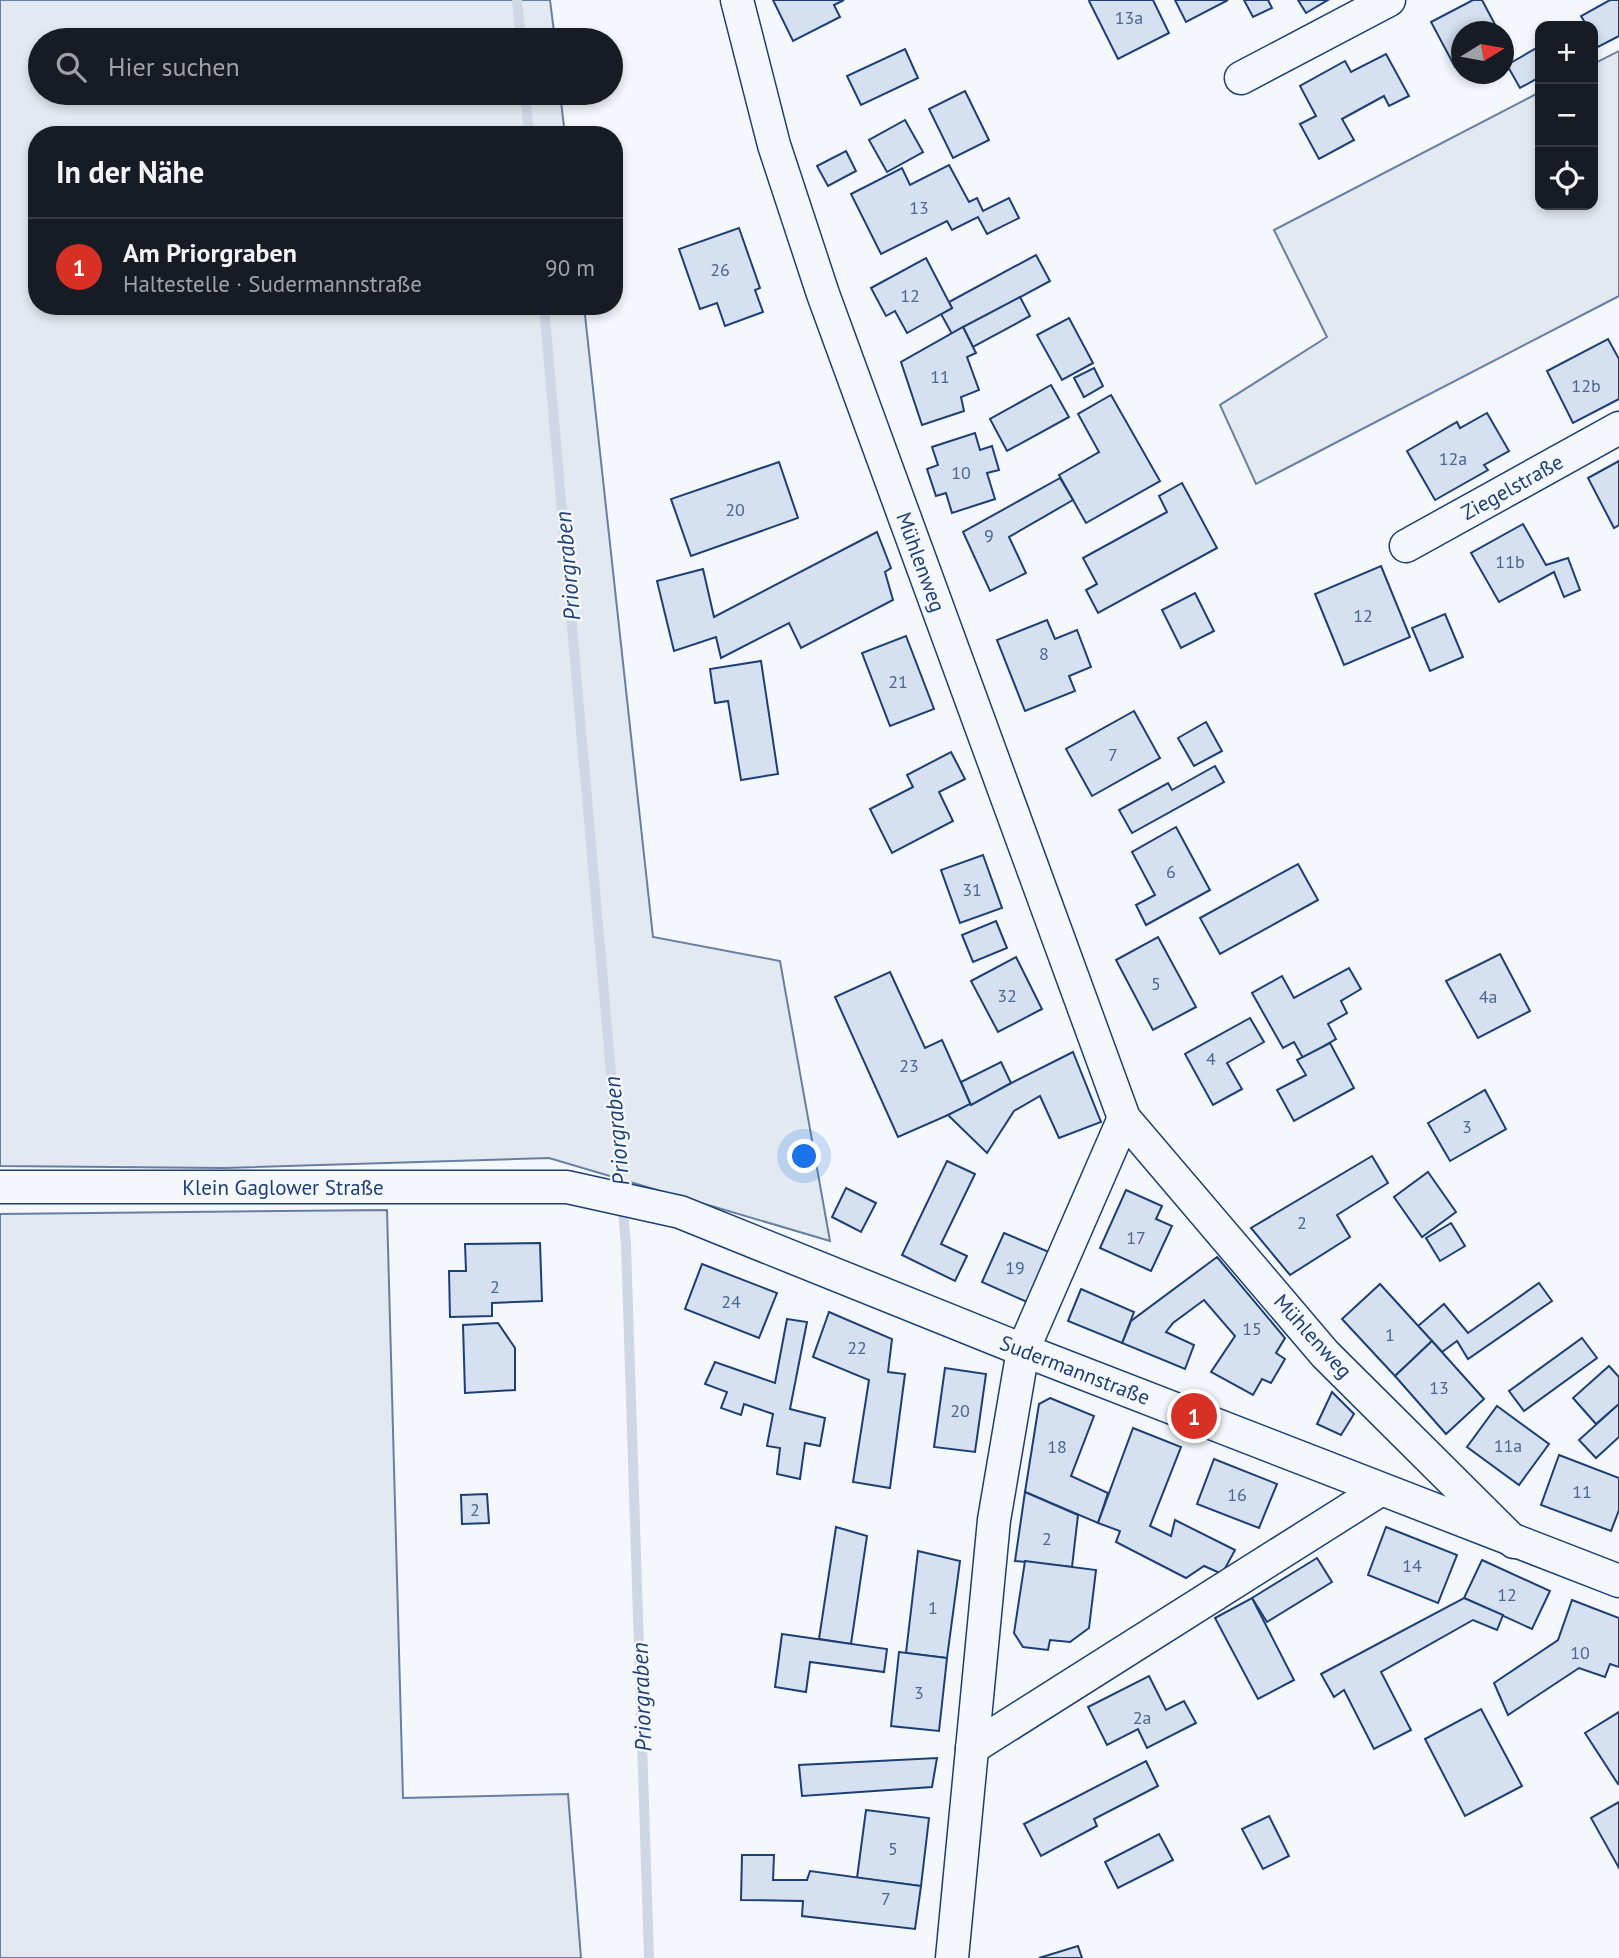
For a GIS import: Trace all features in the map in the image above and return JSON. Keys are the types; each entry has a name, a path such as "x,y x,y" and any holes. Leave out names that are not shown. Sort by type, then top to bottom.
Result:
{"street":[{"name":"Mühlenweg","path":"737,0 774,145 823,293 1125,1118 1325,1354 1514,1542"},
{"path":"1241,78 1389,0"},
{"name":"Ziegelstraße","path":"1406,546 1619,428"},
{"path":"952,1958 994,1520 1023,1350 1125,1118"},
{"name":"Klein Gaglower Straße","path":"0,1187 567,1187"},
{"name":"Sudermannstraße","path":"567,1187 680,1212 1023,1350 1619,1581"},
{"path":"972,1748 1380,1490"}],"shaded area":[{"path":"0,0 550,0 554,28 28,28 28,105 561,105 564,126 28,126 28,315 585,315 653,937 780,961 830,1241 549,1158 225,1168 0,1166"},
{"path":"1619,51 1619,296 1256,484 1220,405 1327,337 1274,230 1535,95 1535,210 1598,210 1598,62"},
{"path":"387,1210 403,1798 568,1794 581,1958 0,1958 0,1214"}],"building":[{"path":"773,0 844,0 834,5 840,17 793,41"},
{"path":"1090,0 1153,0 1169,33 1118,59"},
{"path":"1175,0 1228,0 1186,22"},
{"path":"1244,0 1268,0 1272,8 1253,17"},
{"path":"1298,0 1328,0 1306,13"},
{"path":"1473,0 1482,0 1493,21 1451,21 1451,60 1431,22"},
{"path":"1610,0 1619,0 1619,36 1598,47 1598,21 1584,21 1581,16"},
{"path":"905,49 918,78 861,105 847,76"},
{"path":"1535,49 1535,80 1520,88 1514,77 1514,61"},
{"path":"1386,54 1409,96 1389,106 1384,96 1342,119 1354,140 1319,159 1300,124 1316,116 1300,86 1345,61 1351,72"},
{"path":"965,91 989,140 953,158 929,109"},
{"path":"905,120 923,152 887,172 869,140"},
{"path":"846,151 856,171 828,186 817,166"},
{"path":"949,165 969,202 977,198 983,211 1009,198 1019,218 987,234 978,217 952,230 947,221 881,254 851,194 902,168 910,185"},
{"path":"739,228 760,288 755,290 763,312 725,326 717,303 700,309 679,249"},
{"path":"1036,255 1050,281 952,334 941,314 952,308 949,302"},
{"path":"926,258 952,308 907,333 895,311 886,316 871,288"},
{"path":"1020,297 1030,316 973,347 963,327"},
{"path":"1069,318 1093,363 1062,380 1037,335"},
{"path":"963,327 976,353 967,357 979,390 961,397 964,411 922,425 901,362"},
{"path":"1608,339 1619,359 1619,399 1573,423 1547,371"},
{"path":"1094,368 1103,386 1084,397 1074,378"},
{"path":"1051,385 1069,417 1007,451 990,419"},
{"path":"1111,395 1160,481 1086,523 1059,475 1099,452 1078,414"},
{"path":"1487,413 1509,451 1484,465 1488,470 1435,500 1407,451 1457,422 1460,428"},
{"path":"975,433 980,450 992,446 999,470 987,473 995,499 952,513 946,493 936,496 927,469 938,465 932,447"},
{"path":"1619,461 1619,525 1614,528 1588,478"},
{"path":"779,462 798,518 691,556 671,499"},
{"path":"1060,478 1073,500 1009,537 1026,573 990,591 963,532"},
{"path":"1182,483 1217,548 1098,613 1086,590 1097,584 1083,558 1167,512 1159,496"},
{"path":"1523,524 1546,565 1568,558 1580,590 1564,597 1554,572 1499,602 1471,553"},
{"path":"877,532 891,568 885,572 893,600 801,648 789,623 721,658 716,637 674,651 657,581 703,569 714,617"},
{"path":"1381,566 1410,637 1344,665 1315,594"},
{"path":"1195,593 1214,631 1181,648 1162,610"},
{"path":"1445,614 1463,657 1430,671 1412,628"},
{"path":"1047,620 1055,639 1077,630 1091,667 1069,676 1075,691 1025,711 997,640"},
{"path":"906,636 934,709 890,726 862,653"},
{"path":"761,661 778,774 741,780 728,701 715,703 710,669"},
{"path":"1134,711 1160,758 1092,796 1066,749"},
{"path":"1206,722 1222,751 1194,766 1178,738"},
{"path":"951,752 965,779 939,792 953,821 892,853 870,809 913,787 907,775"},
{"path":"1215,766 1224,782 1132,833 1119,810 1168,783 1172,790"},
{"path":"1176,827 1210,890 1146,925 1136,905 1155,895 1132,852"},
{"path":"983,855 1002,908 960,923 941,870"},
{"path":"1298,864 1318,900 1220,954 1200,918"},
{"path":"996,921 1007,948 973,962 962,935"},
{"path":"1158,937 1196,1007 1153,1030 1116,960"},
{"path":"1500,954 1530,1011 1478,1038 1446,981"},
{"path":"1016,957 1042,1009 998,1032 971,981"},
{"path":"1349,968 1361,989 1341,1001 1347,1013 1328,1024 1336,1039 1303,1058 1294,1042 1283,1048 1252,993 1282,976 1294,998"},
{"path":"890,972 925,1048 942,1040 971,1105 898,1137 835,997"},
{"path":"1250,1018 1264,1042 1227,1063 1242,1089 1213,1105 1185,1054"},
{"path":"1330,1043 1354,1088 1294,1121 1277,1090 1306,1075 1297,1060"},
{"path":"1073,1052 1101,1122 1059,1138 1040,1096 1014,1111 987,1153 948,1115"},
{"path":"1001,1062 1011,1083 971,1105 961,1082"},
{"path":"1485,1090 1506,1129 1450,1161 1428,1123"},
{"path":"1372,1156 1388,1183 1337,1215 1350,1237 1290,1275 1251,1228"},
{"path":"947,1161 975,1174 941,1244 967,1256 955,1281 902,1255"},
{"path":"1428,1172 1456,1212 1422,1237 1394,1197"},
{"path":"846,1188 876,1203 861,1232 832,1217"},
{"path":"1126,1190 1162,1206 1156,1219 1172,1226 1151,1271 1100,1248"},
{"path":"1451,1223 1465,1246 1440,1261 1426,1238"},
{"path":"1004,1233 1049,1252 1027,1302 982,1282"},
{"path":"540,1243 542,1301 492,1303 492,1316 450,1317 449,1271 466,1271 465,1244"},
{"path":"1217,1257 1285,1338 1276,1353 1285,1359 1271,1383 1262,1379 1253,1395 1211,1372 1235,1336 1204,1300 1173,1323 1166,1332 1194,1345 1185,1369 1122,1343 1131,1321"},
{"path":"702,1264 777,1293 759,1338 685,1309"},
{"path":"1539,1283 1552,1301 1468,1359 1457,1341 1442,1352 1418,1326 1444,1304 1468,1333"},
{"path":"1380,1284 1432,1341 1395,1376 1342,1319"},
{"path":"1081,1289 1134,1312 1122,1343 1068,1321"},
{"path":"829,1312 892,1339 888,1372 905,1374 890,1488 853,1482 869,1380 813,1357"},
{"path":"787,1319 807,1322 790,1409 825,1418 820,1446 805,1443 800,1479 777,1474 780,1448 767,1446 773,1414 744,1404 741,1415 721,1408 727,1392 705,1384 715,1362 775,1383"},
{"path":"498,1323 515,1348 515,1390 465,1393 463,1325"},
{"path":"1582,1338 1597,1358 1524,1411 1509,1391"},
{"path":"1432,1341 1484,1399 1446,1434 1395,1376"},
{"path":"1609,1366 1619,1377 1619,1404 1596,1424 1573,1398"},
{"path":"945,1368 986,1374 975,1452 934,1447"},
{"path":"1332,1392 1354,1414 1341,1435 1317,1424"},
{"path":"1050,1398 1094,1416 1071,1476 1108,1493 1098,1523 1025,1492 1039,1404"},
{"path":"1619,1404 1619,1437 1596,1458 1579,1440"},
{"path":"1497,1406 1549,1444 1519,1485 1467,1447"},
{"path":"1133,1428 1181,1447 1150,1526 1171,1536 1175,1520 1235,1550 1222,1574 1204,1566 1186,1578 1116,1542 1120,1531 1098,1523"},
{"path":"1559,1455 1619,1478 1619,1510 1611,1531 1541,1505"},
{"path":"1214,1459 1277,1484 1259,1528 1197,1504"},
{"path":"1025,1492 1078,1515 1072,1567 1015,1561"},
{"path":"487,1494 489,1523 462,1524 461,1495"},
{"path":"836,1527 867,1536 851,1644 819,1639"},
{"path":"1386,1527 1457,1555 1438,1603 1368,1575"},
{"path":"918,1551 960,1561 947,1658 906,1653"},
{"path":"1317,1558 1332,1582 1267,1622 1252,1598"},
{"path":"1482,1560 1550,1591 1532,1629 1464,1598"},
{"path":"1025,1561 1096,1570 1089,1628 1070,1642 1050,1640 1048,1650 1023,1647 1014,1633"},
{"path":"1252,1598 1294,1680 1258,1699 1215,1618"},
{"path":"1464,1598 1503,1615 1497,1630 1473,1620 1381,1672 1411,1730 1374,1749 1344,1690 1334,1697 1321,1674"},
{"path":"1572,1600 1619,1618 1619,1667 1610,1664 1605,1677 1579,1668 1508,1715 1494,1683 1558,1640"},
{"path":"782,1634 887,1649 884,1672 810,1662 806,1692 775,1687"},
{"path":"899,1652 947,1658 939,1731 891,1726"},
{"path":"1149,1676 1166,1710 1184,1701 1196,1723 1147,1748 1138,1729 1107,1745 1088,1707"},
{"path":"1481,1709 1522,1786 1465,1816 1425,1739"},
{"path":"1619,1712 1619,1783 1618,1784 1585,1733"},
{"path":"937,1758 932,1787 802,1796 799,1765"},
{"path":"1146,1761 1158,1786 1094,1819 1097,1826 1041,1856 1024,1824"},
{"path":"1619,1802 1619,1868 1591,1818"},
{"path":"866,1810 929,1818 921,1886 857,1878"},
{"path":"1269,1816 1289,1856 1263,1869 1242,1829"},
{"path":"1159,1834 1173,1860 1118,1888 1105,1862"},
{"path":"742,1855 774,1855 773,1880 807,1880 810,1871 921,1886 915,1929 802,1916 803,1901 741,1900"},
{"path":"1078,1946 1082,1958 1039,1958"}],"waterway":[{"name":"Priorgraben","path":"517,0 520,28"},
{"name":"Priorgraben","path":"526,105 528,126"},
{"name":"Priorgraben","path":"545,315 626,1245 649,1958"}],"place":[{"name":"Am Priorgraben","path":"1194,1416"}]}
